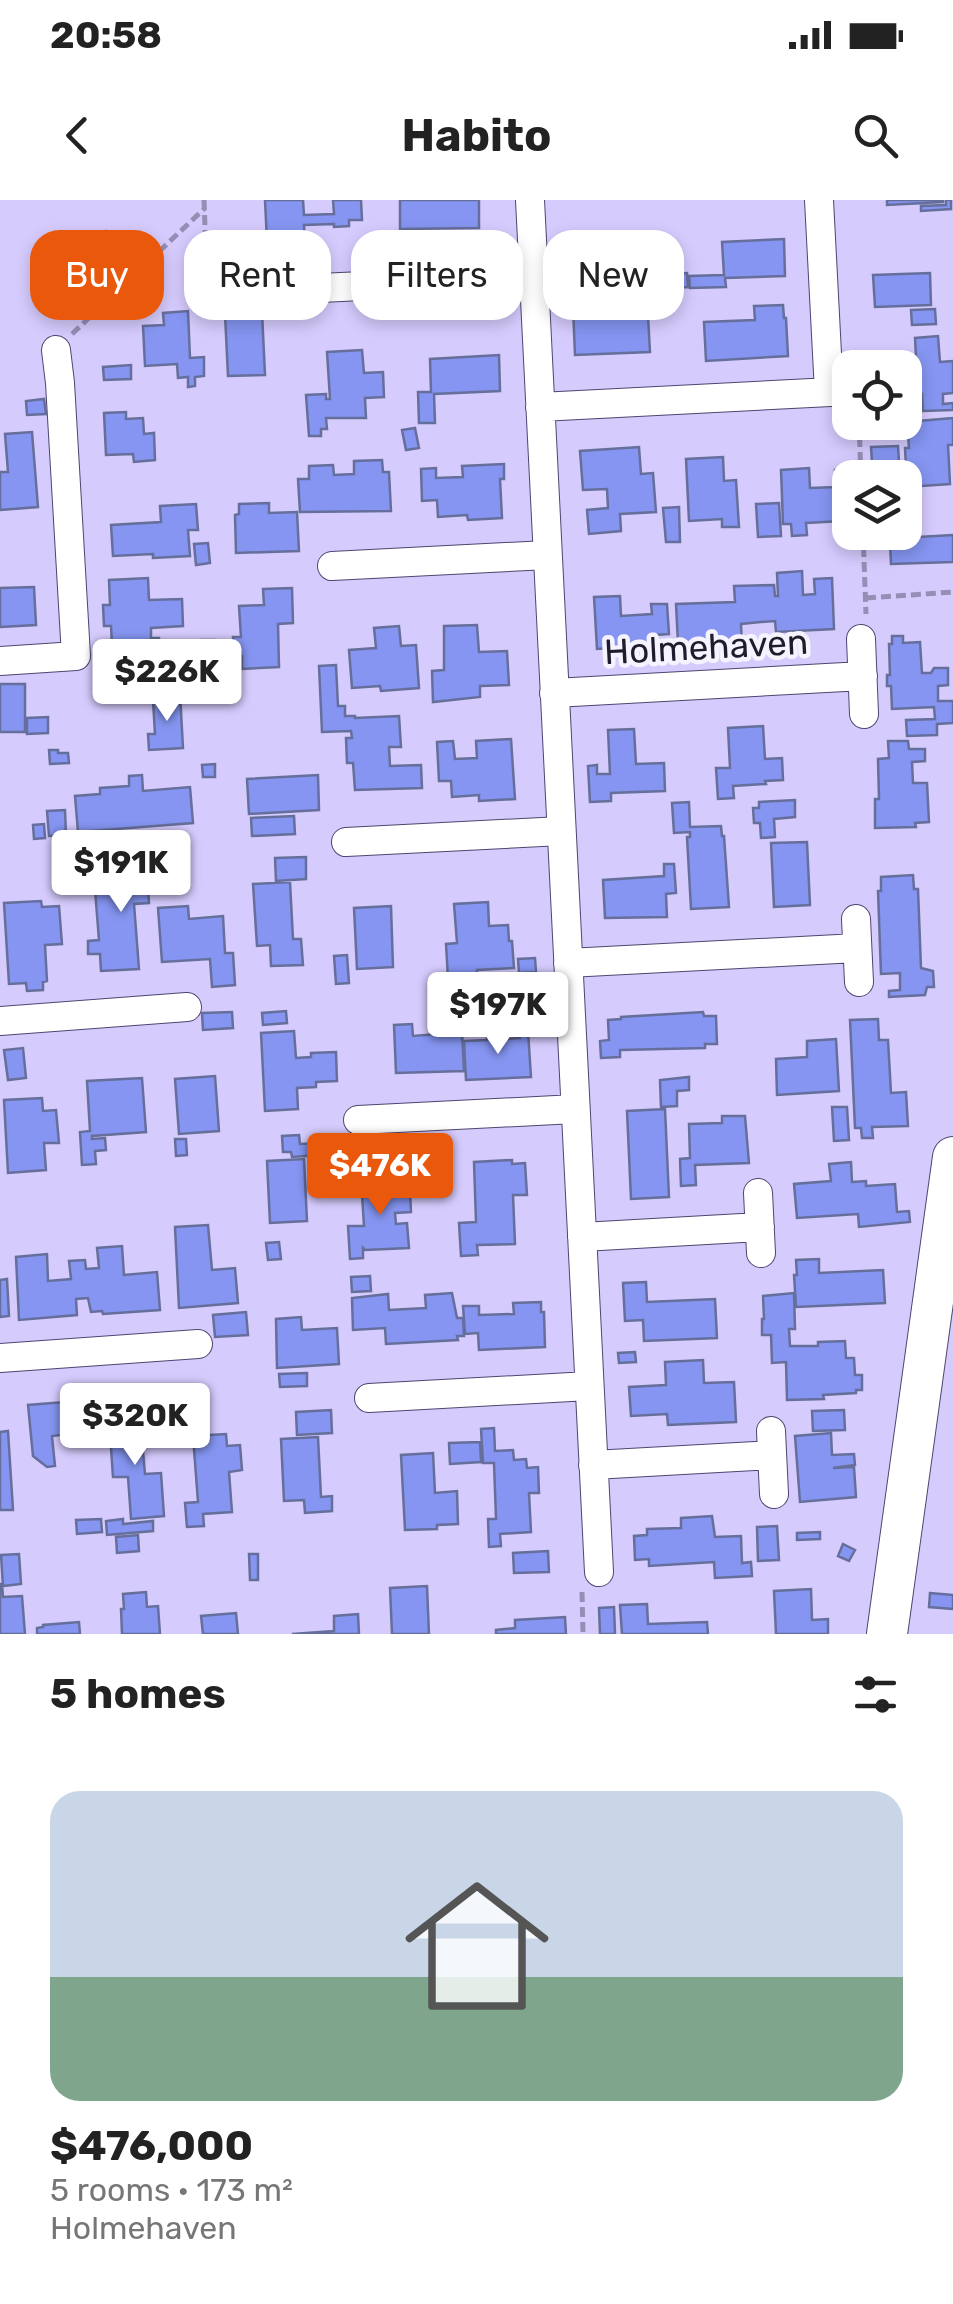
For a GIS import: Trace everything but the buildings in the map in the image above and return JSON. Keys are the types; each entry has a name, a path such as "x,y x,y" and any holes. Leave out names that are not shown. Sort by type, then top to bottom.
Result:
{"street":[{"name":"Holmehaven","path":"530,200 599,1572"},
{"path":"819,200 835,350"},
{"path":"331,287 533,278"},
{"path":"0,661 76,656 56,350"},
{"path":"540,407 832,391"},
{"path":"332,566 547,555"},
{"path":"861,639 864,714"},
{"name":"Holmehaven","path":"554,692 863,676"},
{"path":"346,842 561,831"},
{"path":"568,963 857,934 859,982"},
{"path":"0,1021 187,1007"},
{"path":"358,1120 575,1108"},
{"path":"886,1634 944,1283 953,1158"},
{"path":"582,1237 760,1240 758,1193"},
{"path":"0,1358 198,1344"},
{"path":"369,1398 589,1386"},
{"path":"594,1465 772,1443 774,1494"}],"path":[{"path":"204,204 205,230"},
{"path":"56,350 204,204"},
{"path":"861,639 867,634 864,550"},
{"path":"866,598 953,592"},
{"path":"583,1634 581,1581 599,1572"}]}
